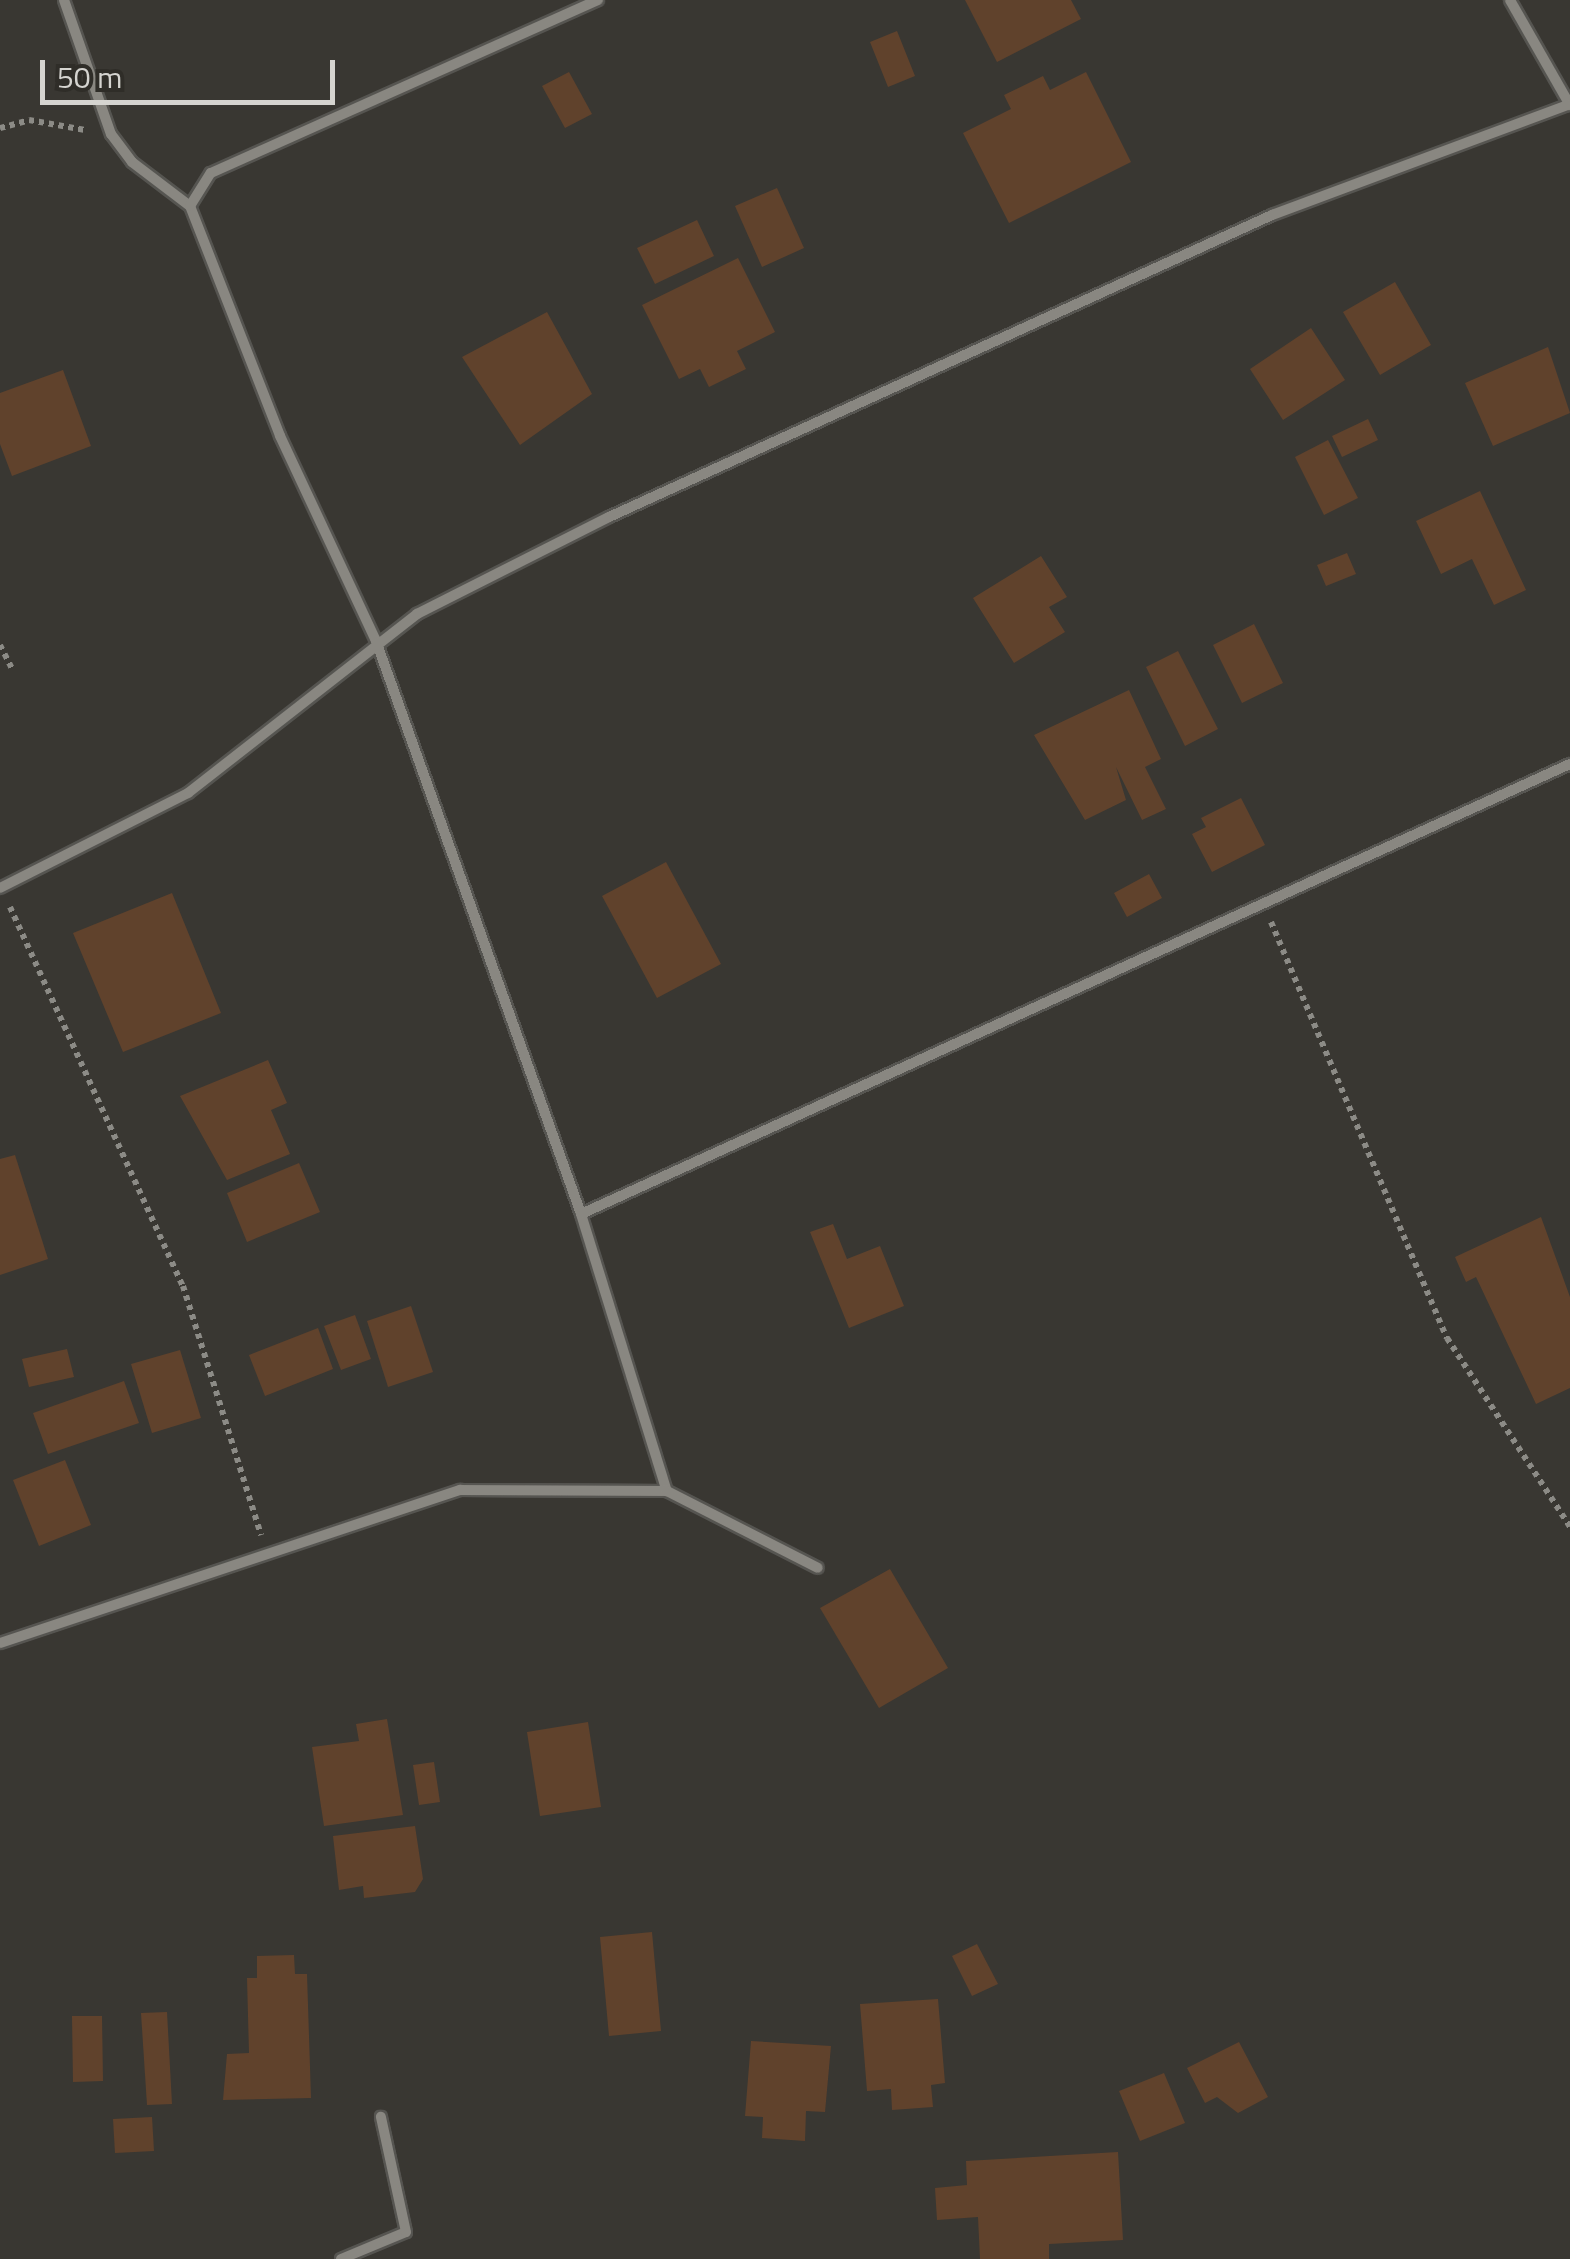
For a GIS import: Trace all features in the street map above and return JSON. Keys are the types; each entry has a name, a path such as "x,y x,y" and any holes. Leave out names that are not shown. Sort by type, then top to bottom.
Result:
{"street":[{"path":"64,0 111,134 132,162 190,206 280,436 376,641 581,1214 667,1491"},
{"path":"190,206 211,173 598,0"},
{"path":"1,888 188,793 310,705 376,641 609,517 1272,214 1570,104 1510,0"},
{"path":"581,1214 1570,764"},
{"path":"0,1643 460,1490 667,1491 818,1568"},
{"path":"342,2259 406,2232 381,2117"}],"path":[{"path":"0,128 29,120 111,134"},
{"path":"0,646 13,671"},
{"path":"1,888 183,1286 267,1552"},
{"path":"1263,903 1448,1338 1570,1526"}],"building":[{"path":"965,0 1071,0 1081,19 997,62"},
{"path":"897,31 915,76 888,87 870,42"},
{"path":"569,72 592,114 565,128 542,86"},
{"path":"1086,72 1131,162 1009,223 963,133 1011,109 1004,95 1043,76 1050,90"},
{"path":"777,188 804,248 762,267 735,206"},
{"path":"697,220 714,256 655,284 637,248"},
{"path":"738,258 775,332 737,351 746,369 709,387 700,369 679,379 642,305"},
{"path":"1395,282 1431,345 1380,375 1343,312"},
{"path":"547,312 592,394 520,445 462,357"},
{"path":"1311,328 1345,380 1283,420 1250,369"},
{"path":"1548,347 1570,413 1493,446 1465,383"},
{"path":"63,370 91,446 12,476 0,444 0,393"},
{"path":"1368,419 1378,440 1342,457 1332,436"},
{"path":"1328,440 1358,498 1324,515 1295,457"},
{"path":"1480,491 1526,590 1494,605 1472,559 1441,574 1416,521"},
{"path":"1347,553 1356,574 1326,586 1317,565"},
{"path":"1041,556 1067,597 1049,607 1065,632 1014,663 973,598"},
{"path":"1254,624 1283,683 1242,703 1213,645"},
{"path":"1178,651 1218,729 1185,746 1146,667"},
{"path":"1129,690 1161,759 1145,767 1166,809 1142,820 1116,767 1126,800 1085,820 1034,735"},
{"path":"1241,798 1265,845 1212,872 1192,834 1206,827 1201,818"},
{"path":"666,862 721,964 657,998 602,896"},
{"path":"1149,874 1162,898 1127,917 1114,893"},
{"path":"172,893 221,1013 123,1052 73,933"},
{"path":"268,1060 287,1103 271,1110 290,1154 227,1180 180,1096"},
{"path":"15,1155 48,1259 0,1275 0,1159"},
{"path":"299,1163 320,1212 247,1242 227,1193"},
{"path":"1541,1217 1570,1297 1570,1388 1536,1404 1476,1277 1466,1282 1455,1257"},
{"path":"833,1224 847,1259 880,1246 904,1306 849,1328 810,1232"},
{"path":"411,1306 433,1372 388,1387 367,1321"},
{"path":"355,1315 371,1359 341,1370 324,1326"},
{"path":"318,1328 333,1369 265,1396 249,1355"},
{"path":"67,1349 74,1377 29,1387 22,1359"},
{"path":"180,1350 201,1418 152,1433 131,1364"},
{"path":"124,1381 139,1423 48,1454 33,1413"},
{"path":"65,1460 91,1525 39,1546 13,1480"},
{"path":"890,1569 948,1668 879,1708 820,1608"},
{"path":"387,1719 403,1815 324,1826 312,1747 359,1741 356,1724"},
{"path":"588,1722 601,1807 540,1816 527,1732"},
{"path":"434,1762 440,1802 419,1805 413,1765"},
{"path":"415,1826 423,1879 415,1892 364,1898 363,1886 339,1890 333,1836"},
{"path":"652,1932 661,2031 609,2036 600,1937"},
{"path":"977,1944 998,1984 972,1996 952,1956"},
{"path":"294,1955 295,1974 307,1974 311,2098 223,2100 227,2054 249,2053 247,1978 257,1978 257,1956"},
{"path":"938,1999 945,2083 931,2085 933,2107 892,2110 891,2089 867,2091 860,2004"},
{"path":"167,2012 172,2104 147,2105 141,2013"},
{"path":"72,2016 102,2016 103,2081 73,2082"},
{"path":"751,2041 831,2046 825,2112 806,2111 805,2141 762,2138 763,2117 745,2116"},
{"path":"1239,2042 1268,2097 1238,2113 1217,2097 1205,2103 1187,2068"},
{"path":"1164,2073 1185,2123 1140,2141 1119,2091"},
{"path":"152,2117 154,2151 115,2153 113,2119"},
{"path":"1118,2152 1123,2240 1049,2244 1049,2259 980,2259 978,2217 937,2220 935,2188 967,2185 966,2161"}]}
